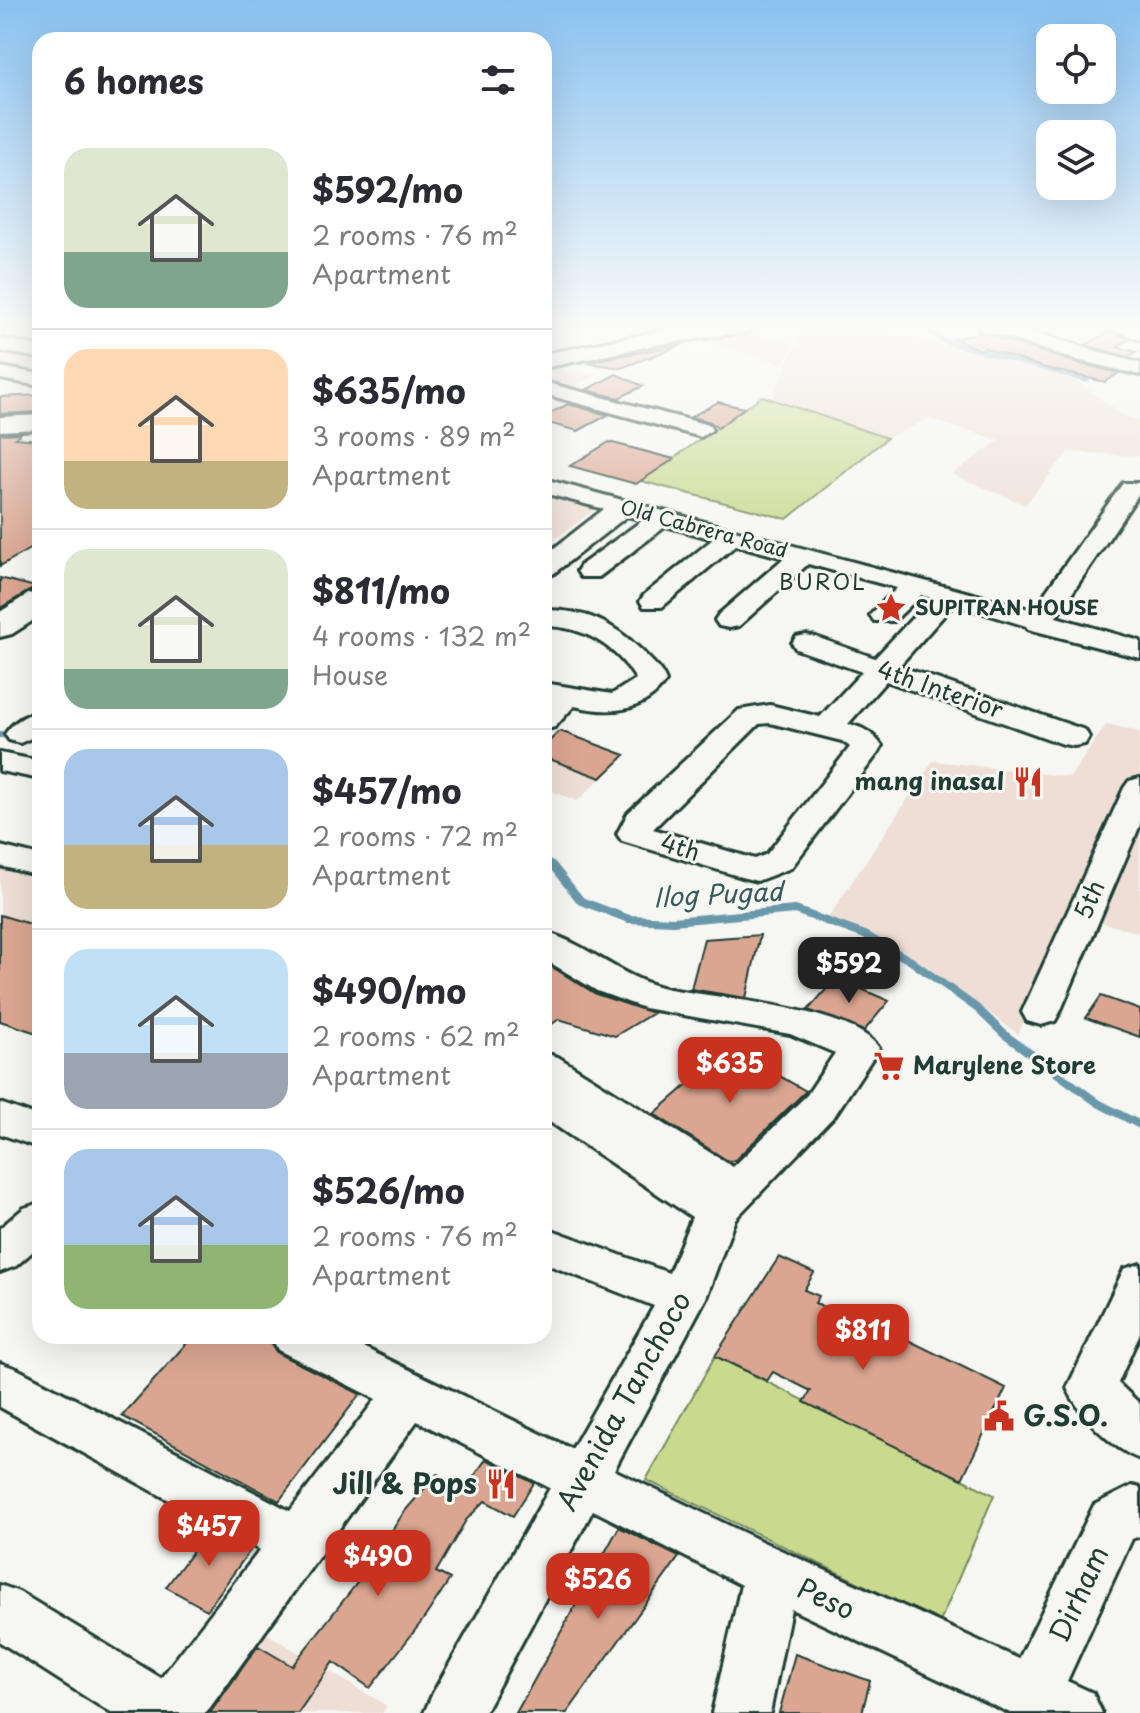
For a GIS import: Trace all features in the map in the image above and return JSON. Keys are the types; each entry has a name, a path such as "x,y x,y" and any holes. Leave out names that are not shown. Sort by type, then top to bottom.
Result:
{"main road":[{"path":"0,627 32,606"},
{"path":"0,641 32,620"}],"street":[{"path":"607,405 701,430"},
{"path":"0,424 32,422"},
{"name":"Old Cabrera Road","path":"552,488 949,594 1038,623 1140,650"},
{"path":"1038,623 1131,488"},
{"path":"552,562 623,507"},
{"path":"590,571 662,517"},
{"path":"653,601 731,536"},
{"path":"729,620 803,555"},
{"path":"884,615 916,585"},
{"path":"828,727 949,594"},
{"path":"552,618 580,618 594,623 648,673 651,681 619,705 555,693"},
{"name":"4th Interior","path":"806,643 1074,737"},
{"name":"4th","path":"770,714 828,727 853,734 867,746 779,861 757,871 634,834 640,820 750,716 770,714"},
{"path":"0,762 32,768"},
{"name":"5th","path":"1041,1012 1140,788"},
{"path":"0,836 32,844"},
{"path":"0,856 32,864"},
{"path":"552,948 610,982 657,999 798,1022 859,1048 821,1105 726,1200"},
{"path":"552,1073 726,1200"},
{"path":"552,1102 726,1200"},
{"path":"0,1118 32,1130"},
{"name":"Avenida Tanchoco","path":"453,1713 683,1298 726,1200"},
{"path":"0,1254 32,1227"},
{"path":"552,1247 683,1298"},
{"path":"1140,1282 1091,1388 1140,1437"},
{"name":"Peso","path":"311,1344 1028,1700"},
{"path":"0,1383 298,1543"},
{"path":"171,1713 409,1393"},
{"name":"Dirham","path":"1028,1700 1113,1522 1132,1510 1140,1512"},
{"path":"741,1713 771,1573"},
{"path":"0,1611 164,1713"}],"shaded area":[{"path":"793,405 1109,405 1124,416 1140,420 1140,456 1068,452 1025,505 952,474 1000,440 928,419 887,438"},
{"path":"552,495 598,507 552,541"},
{"path":"1107,724 1140,732 1140,933 1070,914 1018,1034 917,960 867,932 828,918 933,761 1070,777"},
{"path":"552,760 601,778 577,801 552,791"},
{"path":"0,869 32,878 32,1031 0,1021"},
{"path":"857,952 888,968 869,991 837,977"},
{"path":"259,1629 387,1706 382,1713 198,1713"}],"green space":[{"path":"749,405 789,405 887,438 787,519 641,481"},
{"path":"715,1356 994,1495 940,1622 646,1480"}],"building":[{"path":"0,405 32,405 32,412 0,414"},
{"path":"571,405 608,415 578,431 552,424 552,412"},
{"path":"713,405 744,408 718,428 710,422 691,417"},
{"path":"21,433 15,438 32,439 32,548 0,566 0,434"},
{"path":"609,442 674,459 636,484 570,466"},
{"path":"0,578 32,586 32,589 0,608"},
{"path":"560,731 625,755 601,778 552,760 552,738"},
{"path":"0,915 32,925 32,1031 0,1021"},
{"path":"760,935 746,998 691,989 704,939"},
{"path":"552,967 596,994 653,1013 615,1036 559,1019 552,1024"},
{"path":"836,978 889,1001 864,1031 808,1010"},
{"path":"1101,996 1140,1010 1140,1037 1086,1018"},
{"path":"730,1048 806,1091 735,1160 728,1161 654,1114"},
{"path":"779,1257 814,1273 804,1290 819,1296 815,1303 852,1320 855,1314 1006,1388 962,1479 804,1402 811,1391 773,1372 767,1381 715,1356"},
{"path":"186,1344 271,1344 277,1353 360,1394 279,1501 122,1416"},
{"path":"486,1459 534,1483 513,1516 485,1501 466,1520 436,1572 450,1579 423,1620 370,1688 333,1662 298,1713 210,1713 258,1646 292,1666 364,1574 404,1512 437,1474 464,1491"},
{"path":"211,1527 251,1549 207,1610 166,1587"},
{"path":"619,1527 679,1557 567,1713 516,1713"},
{"path":"795,1654 870,1681 862,1713 779,1713"}],"waterway":[{"name":"Ilog Pugad","path":"0,735 14,736"},
{"name":"Ilog Pugad","path":"552,865 581,901 629,919 673,921 795,910 865,935 911,961 978,1009 1005,1035 1098,1103 1140,1125"}],"place":[{"name":"SUPITRAN HOUSE","path":"891,608"},
{"name":"mang inasal","path":"1028,782"},
{"name":"Marylene Store","path":"889,1066"},
{"name":"G.S.O.","path":"999,1416"},
{"name":"Jill & Pops","path":"501,1484"}],"district":[{"name":"BUROL","path":"823,582"}]}
